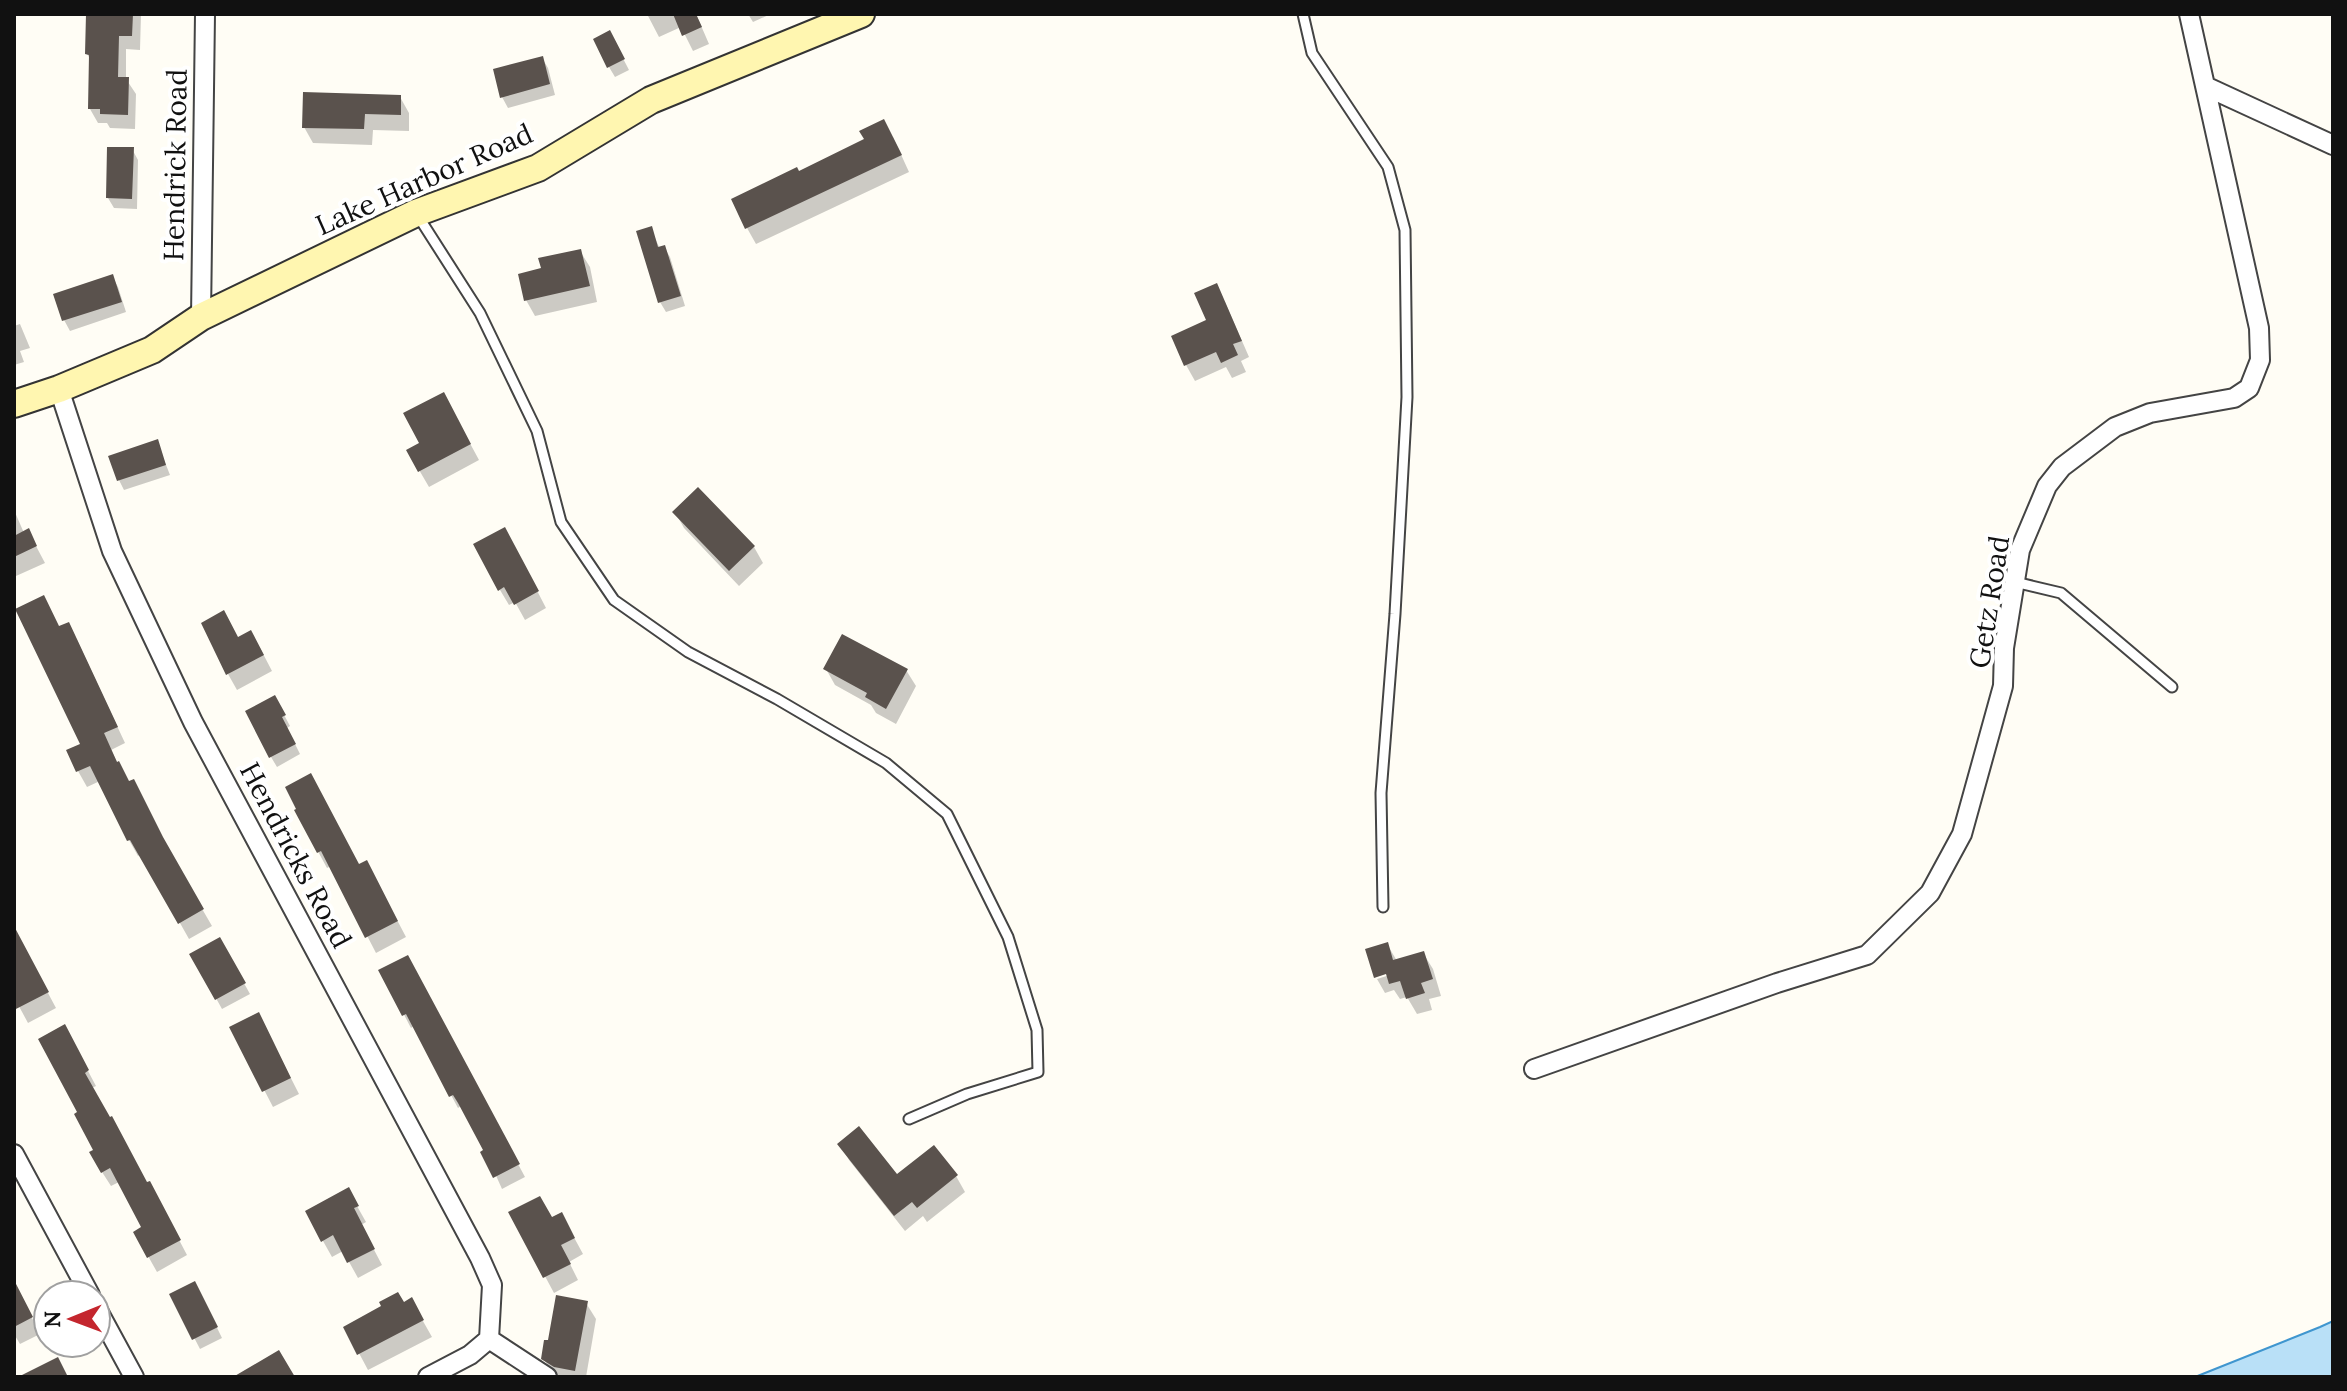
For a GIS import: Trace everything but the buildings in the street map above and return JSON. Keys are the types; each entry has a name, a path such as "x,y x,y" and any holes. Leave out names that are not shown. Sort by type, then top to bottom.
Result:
{"street":[{"name":"Hendrick Road","path":"201,317 205,14"},
{"name":"Lake Harbor Road","path":"14,404 59,389 152,350 201,317 416,213 538,168 651,100 861,14"},
{"name":"Getz Road","path":"1534,1069 1777,983 1867,955 1930,893 1962,834 2003,686 2004,648 2020,550 2047,486 2062,467 2115,427 2150,413 2234,398 2249,388 2260,360 2259,328 2189,14"},
{"path":"2205,86 2333,145"},
{"name":"Hendricks Road","path":"59,389 112,551 193,722 480,1258 492,1285 489,1339"},
{"path":"14,1154 81,1279"},
{"path":"112,1336 134,1377"},
{"path":"428,1377 470,1355 489,1339 547,1377"}],"lane":[{"path":"1303,14 1312,53 1388,167 1405,230 1407,397 1381,793 1383,907"},
{"path":"416,213 480,313 537,431 561,522 614,600 688,652 777,699 886,763 947,814 1008,937 1037,1030 1038,1072 967,1094 909,1119"},
{"path":"2015,582 2061,593 2172,687"}],"water":[{"path":"2333,1321 2333,1377 2195,1377 2320,1327"}]}
